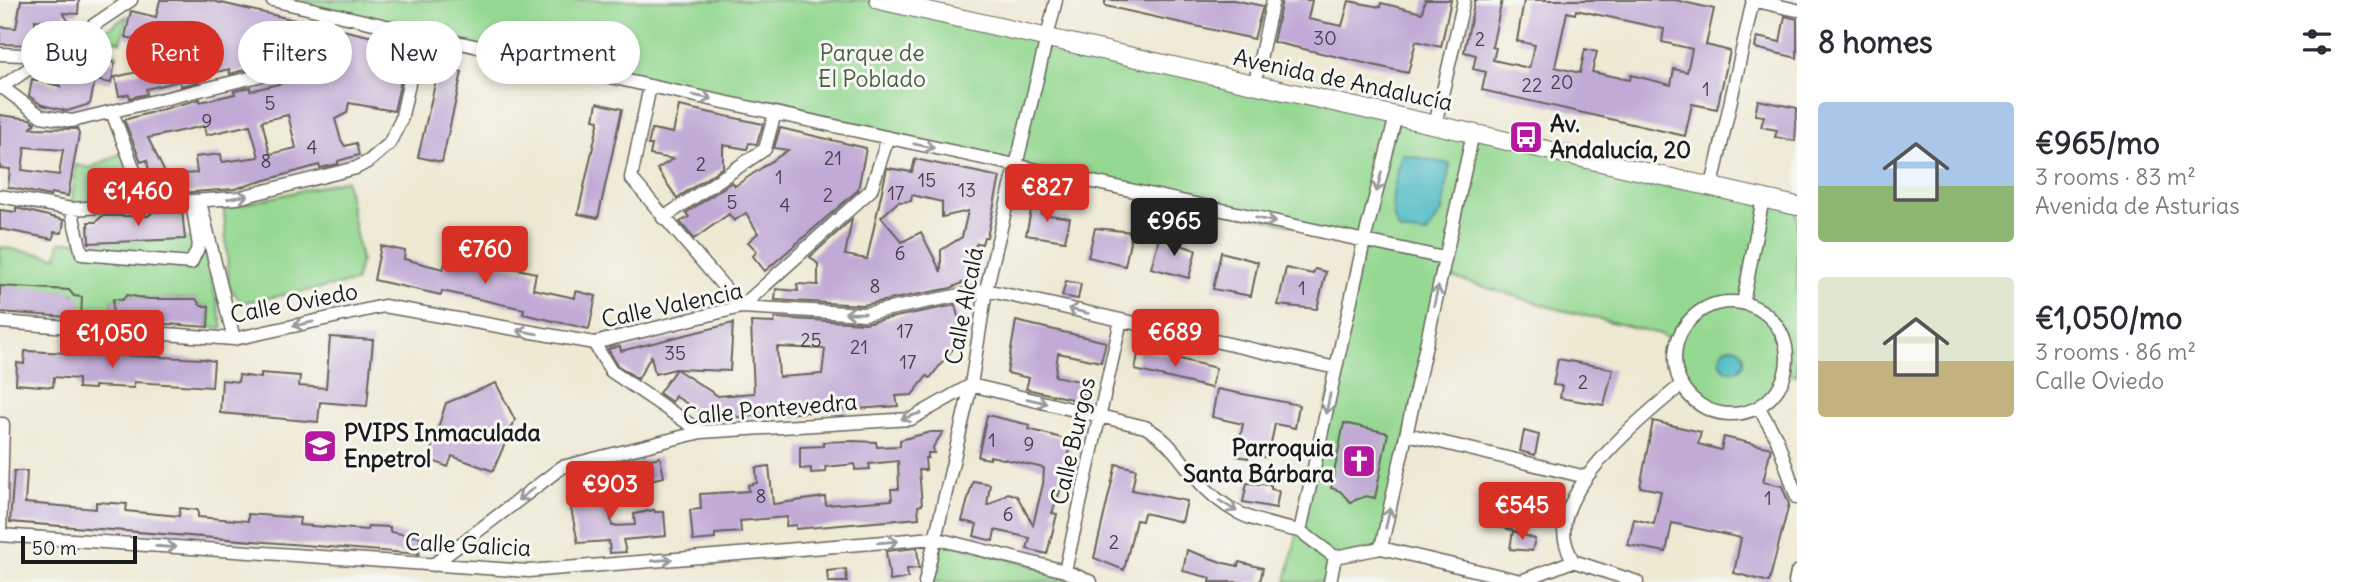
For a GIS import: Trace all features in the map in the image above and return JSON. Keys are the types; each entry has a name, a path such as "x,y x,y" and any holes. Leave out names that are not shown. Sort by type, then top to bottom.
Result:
{"street":[{"path":"99,21 131,0"},
{"path":"272,0 366,22"},
{"name":"Avenida de Andalucía","path":"879,0 930,6 1047,39 1797,206"},
{"name":"Calle Alcalá","path":"925,582 971,385 986,290 1056,0"},
{"path":"1254,86 1273,0"},
{"path":"1436,125 1464,0"},
{"path":"1712,186 1753,0 1797,10"},
{"path":"21,73 1,87 40,116 58,121 111,112 316,62 326,13"},
{"path":"462,43 1444,258"},
{"path":"0,54 21,55"},
{"path":"0,196 71,209 196,202 237,198 356,168 379,153 396,133 409,84"},
{"path":"650,86 631,178 741,307 871,190 888,138"},
{"path":"111,112 147,204"},
{"path":"663,218 765,149 775,113"},
{"path":"1300,531 1364,241 1395,116"},
{"path":"1381,548 1473,133"},
{"path":"1743,303 1763,198"},
{"path":"71,209 82,254 191,263 199,246 196,202"},
{"path":"196,202 234,339"},
{"name":"Calle Valencia","path":"594,344 741,307 864,314 986,290 1336,368"},
{"path":"1724,302 1743,303 1763,312 1777,326 1786,344 1791,374 1759,408 1740,414 1718,412 1700,406 1680,386 1674,356 1678,337 1689,320 1705,308 1724,302"},
{"name":"Calle Oviedo","path":"0,322 234,339 384,306 594,344"},
{"name":"Calle Burgos","path":"1065,571 1121,320"},
{"path":"594,344 611,371 701,432"},
{"path":"971,385 1101,416 1157,433 1221,503 1256,523 1300,531 1335,557 1381,548 1521,581 1573,561 1637,582"},
{"name":"Calle Pontevedra","path":"433,565 562,467 701,432 911,419 971,385"},
{"path":"1573,561 1564,544 1564,528 1567,512 1586,477 1651,409 1680,386"},
{"path":"1759,408 1777,439 1797,498"},
{"path":"0,424 3,424 0,535"},
{"path":"1407,434 1586,477"},
{"name":"Calle Galicia","path":"0,535 528,571 934,538 1065,571 1091,582"},
{"path":"1329,582 1335,557"},
{"path":"1795,582 1797,572"}],"green space":[{"name":"Parque de El Poblado","path":"272,0 879,0 1797,206 1797,375 1786,373 1769,400 1750,412 1726,414 1714,411 1703,407 1685,392 1677,374 1676,345 1660,334 1553,308 1442,274 1381,548 1335,557 1330,582 1286,582 1364,241 640,81 640,21 476,21 476,45 462,42 462,21 367,21"},
{"path":"127,16 121,43 112,38 112,26"},
{"path":"126,151 147,204 71,209 76,165 90,168"},
{"path":"346,180 361,261 355,282 241,303 229,285 224,209"},
{"path":"202,238 223,328 208,327 209,306 201,306 195,299 149,299 128,295 122,300 113,299 112,320 81,318 74,294 0,288 0,247 57,257 60,242"},
{"path":"934,538 1091,582 925,582"}],"water":[{"path":"1402,154 1450,164 1442,211 1427,234 1400,231 1393,213 1393,193"},
{"path":"1732,347 1743,354 1744,359 1737,370 1732,371 1721,364 1720,359 1727,348"}],"building":[{"path":"21,0 79,0 78,14 63,13 68,21 21,21 21,45 0,44 0,27 16,28"},
{"path":"160,0 208,0 299,21 238,21 238,72 230,74 229,69 224,70 224,21 129,21 131,11 156,17"},
{"path":"1105,0 1234,0 1263,6 1254,39 1105,6"},
{"path":"1282,0 1312,0 1308,19 1342,26 1349,1 1380,7 1381,3 1422,13 1425,0 1451,0 1441,47 1416,41 1408,73 1273,42"},
{"path":"1475,0 1502,0 1492,47 1496,48 1493,60 1529,68 1535,45 1517,41 1524,0 1675,0 1714,9 1706,45 1730,51 1717,109 1692,104 1685,136 1482,90 1486,72 1473,69 1476,55 1464,52","holes":["1576,10 1664,29 1662,42 1692,49 1687,72 1674,69 1671,85 1631,75 1630,80 1592,72 1597,52 1585,49 1580,73 1555,67 1567,12 1575,14"]},
{"path":"1785,16 1797,19 1797,58 1755,48 1757,37 1780,42"},
{"path":"352,32 366,35 366,84 400,84 394,111 349,103 347,113 335,119 345,146 356,143 359,155 338,161 338,164 320,168 319,165 234,189 153,195 147,160 141,162 124,120 200,99 200,102 235,94 234,91 250,87 250,91 279,84 352,84","holes":["288,115 296,148 270,154 262,121","250,125 259,157 222,162 221,154 195,157 197,173 166,175 148,138 204,126 206,135"]},
{"path":"126,75 126,84 167,84 146,89 147,94 130,98 129,94 119,96 115,77"},
{"path":"31,84 60,86 59,84 94,84 90,104 67,111 42,105 29,96"},
{"path":"435,84 459,84 442,162 418,157"},
{"path":"1758,100 1797,108 1795,141 1775,137 1777,130 1761,127 1764,116 1755,115"},
{"path":"597,103 622,109 598,218 578,214 599,120 594,119"},
{"path":"679,106 763,124 757,144 749,143 747,149 723,145 723,167 677,198 657,169 673,159 650,155 652,145 648,145 652,129 673,133"},
{"path":"0,115 30,119 35,123 31,128 77,129 79,134 68,196 51,193 50,196 8,187 10,169 0,168","holes":["25,147 63,150 59,175 22,170"]},
{"path":"780,128 866,148 858,190 765,271 753,256 757,251 748,242 758,233 746,213 734,221 729,214 694,239 680,222 689,217 686,213 732,182 735,186 788,150 774,148"},
{"path":"915,159 1000,177 987,237 984,237 982,244 977,243 967,262 971,279 951,288 863,305 775,300 776,289 798,291 797,284 818,285 818,264 810,257 852,219 845,255 867,259 887,168 912,172","holes":["912,195 942,202 942,217 968,211 962,237 941,250 941,272 921,232 902,242 881,217 898,202 911,201"]},
{"path":"1033,201 1043,202 1041,214 1070,218 1065,241 1026,235"},
{"path":"16,208 64,220 62,233 54,232 53,239 0,229 0,210 16,212"},
{"path":"182,210 185,239 89,243 88,222 96,222 102,216 148,216 153,212"},
{"path":"1095,228 1132,232 1125,266 1088,257"},
{"path":"1159,238 1196,250 1189,278 1151,268"},
{"path":"381,246 405,251 404,259 443,269 448,254 536,273 533,289 575,298 576,291 596,296 589,329 523,314 524,309 442,291 441,295 374,280"},
{"path":"1221,252 1258,262 1251,296 1213,289"},
{"path":"1286,268 1313,274 1315,269 1326,272 1317,309 1278,305"},
{"path":"1066,281 1081,284 1078,299 1062,296"},
{"path":"0,286 69,290 74,296 82,297 81,318 0,312"},
{"path":"127,295 149,299 196,299 201,306 209,306 208,327 112,320 113,299 122,300"},
{"path":"955,305 963,336 930,378 927,376 912,395 896,396 898,406 711,419 675,396 672,402 659,393 676,369 718,396 754,393 751,322 774,323 775,318 865,323","holes":["777,347 825,349 822,374 779,377"]},
{"path":"1016,321 1106,342 1101,362 1058,353 1055,376 1084,382 1081,401 1026,389 1029,378 1007,373"},
{"path":"733,323 730,371 675,369 655,374 651,356 638,379 617,365 608,349 620,346 621,351"},
{"path":"330,337 373,340 367,406 320,402 318,422 220,413 222,380 238,382 239,375 261,378 261,373 300,376 299,386 326,388"},
{"path":"1139,349 1216,368 1211,388 1135,370"},
{"path":"25,351 204,359 214,361 212,387 134,382 134,388 78,388 78,379 54,377 53,387 16,384 17,363 24,364"},
{"path":"1558,359 1613,369 1604,405 1560,398 1562,386 1553,385"},
{"path":"496,383 515,420 493,471 452,456 448,467 428,459 446,403"},
{"path":"1217,389 1299,405 1295,428 1275,424 1268,458 1249,453 1248,458 1236,456 1243,424 1212,417"},
{"path":"987,415 1030,425 1029,429 1072,441 1052,513 1057,514 1047,554 1027,549 1030,538 995,530 993,541 974,536 977,524 962,521 973,481 990,484 987,506 1008,493 1017,496 1033,525 1043,484 1044,468 990,456 990,459 978,457"},
{"path":"1653,421 1701,432 1698,444 1721,450 1724,437 1771,448 1763,482 1782,486 1789,504 1769,582 1734,573 1741,538 1672,523 1666,552 1628,545 1634,519 1654,524 1661,491 1640,487"},
{"name":"Parroquia Santa Bárbara","path":"1344,423 1388,433 1375,498 1366,496 1350,502 1340,491 1331,488"},
{"path":"1524,431 1539,435 1535,455 1520,451"},
{"path":"931,432 943,432 933,447 934,453 928,453 928,458 925,458 926,470 919,470 922,505 918,506 919,518 796,529 796,525 786,526 787,517 740,521 741,532 715,534 715,539 693,541 690,510 701,509 700,494 749,491 748,485 757,483 756,468 769,466 773,504 825,497 826,505 892,500 891,489 899,489 898,461 869,464 870,469 855,470 855,464 825,467 826,472 811,473 811,468 800,469 800,447 823,446 823,442 853,441 876,442 877,447 900,446 900,440"},
{"path":"660,457 664,477 631,484 629,464"},
{"path":"1116,464 1136,469 1132,490 1187,501 1182,522 1144,513 1142,521 1136,520 1124,570 1094,558"},
{"path":"14,471 27,471 25,503 96,509 96,502 127,504 126,511 179,516 180,508 198,510 198,517 248,521 248,514 300,518 299,525 367,530 368,526 390,527 390,532 420,537 419,554 10,522"},
{"path":"604,482 612,526 635,525 634,514 654,510 664,512 666,536 623,540 626,552 610,553 609,541 578,543 568,494 588,491 587,485"},
{"path":"1247,483 1271,485 1271,489 1279,491 1276,508 1243,502"},
{"path":"1496,492 1525,498 1519,532 1488,524"},
{"path":"1513,531 1535,539 1532,551 1510,549"},
{"path":"917,548 919,568 907,569 908,578 890,581 886,551"},
{"path":"1187,550 1224,563 1238,566 1239,562 1263,568 1260,582 1210,582 1211,578 1183,571"},
{"path":"846,569 847,582 828,582 827,571"}],"place":[{"name":"Av. Andalucía, 20","path":"1526,137"},
{"name":"PVIPS Inmaculada Enpetrol","path":"320,446"},
{"name":"Parroquia Santa Bárbara","path":"1359,461"}]}
